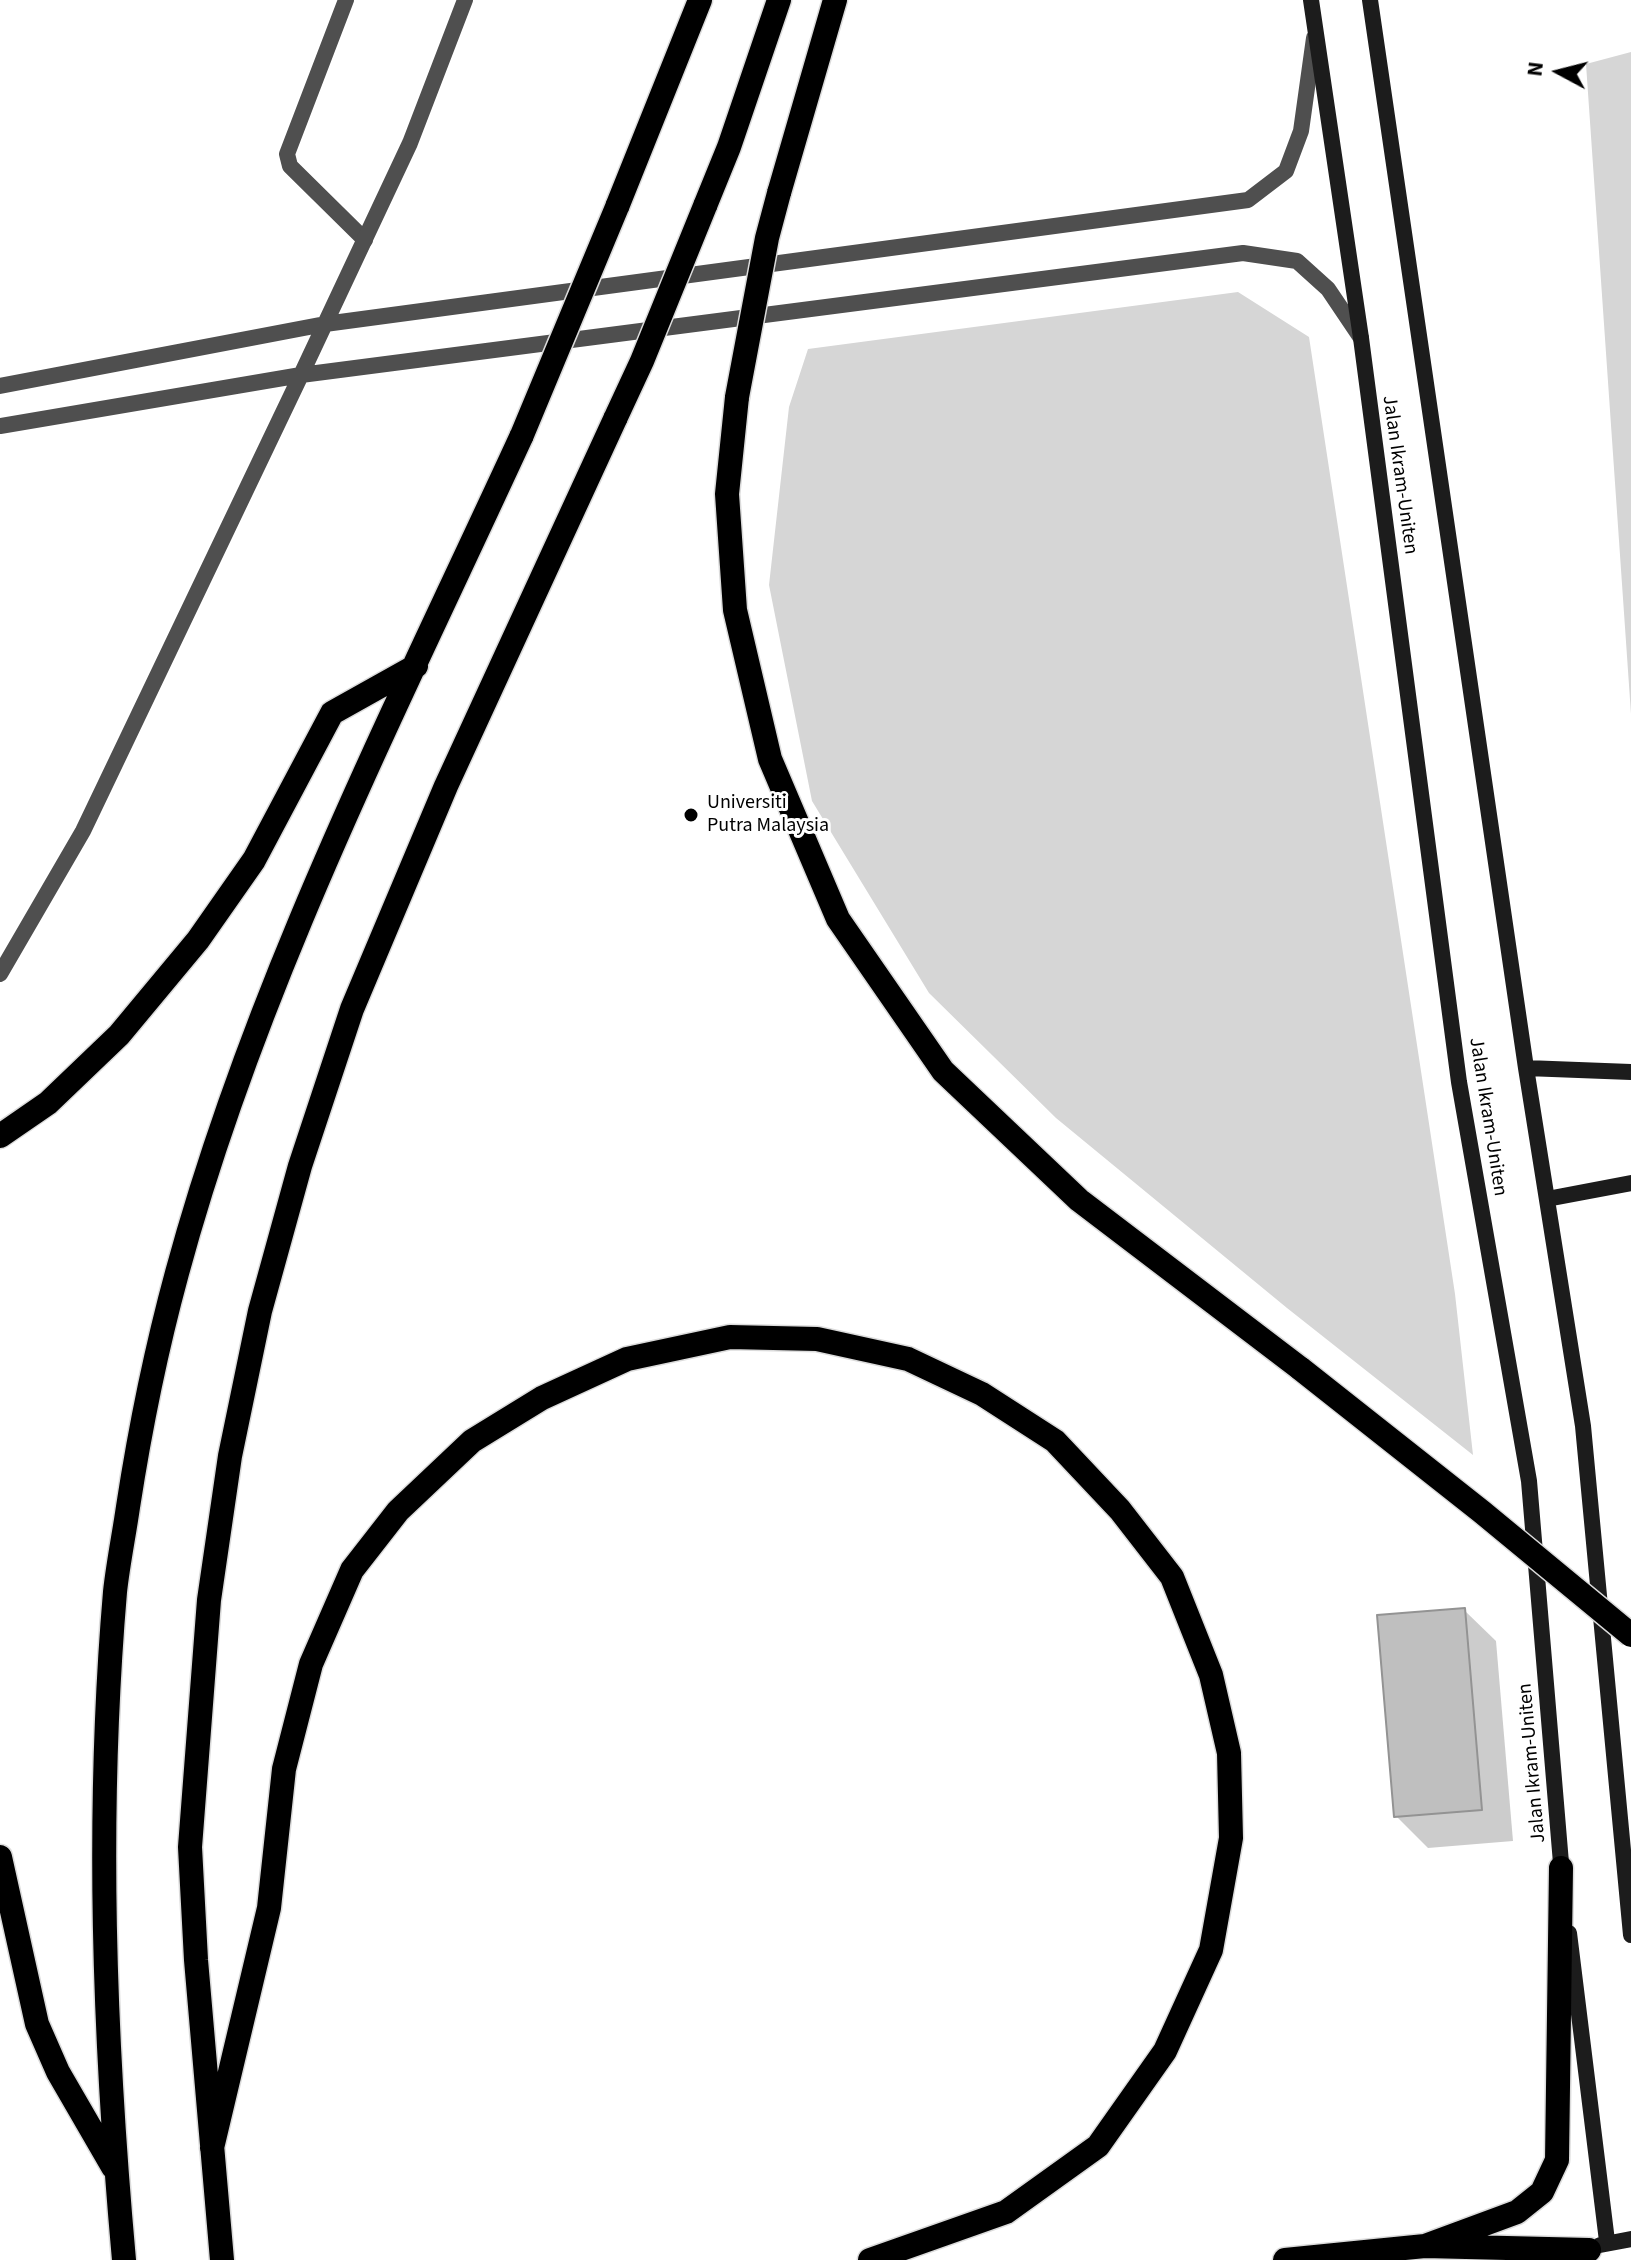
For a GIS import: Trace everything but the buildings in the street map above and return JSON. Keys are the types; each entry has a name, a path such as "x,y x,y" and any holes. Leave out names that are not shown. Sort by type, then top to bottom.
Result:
{"highway":[{"path":"124,2260 103,1945 104,1794 116,1589 138,1445 176,1275 218,1135 295,930 522,435 700,0"},
{"path":"222,2260 196,1960 190,1847 209,1600 230,1456 260,1311 300,1166 352,1009 446,786 642,361 729,147 779,0"},
{"path":"835,0 767,238 737,397 727,494 735,610 770,759 838,919 943,1071 1079,1200 1301,1369 1631,1635"},
{"path":"0,1136 48,1103 119,1035 198,940 254,860 332,713 416,666"},
{"path":"212,2148 269,1908 284,1769 311,1664 352,1570 398,1511 472,1441 542,1398 627,1359 730,1337 817,1339 908,1359 982,1394 1055,1441 1120,1510 1172,1577 1211,1675 1229,1753 1231,1838 1211,1950 1165,2051 1107,2134 1098,2146 1006,2212 870,2260"},
{"path":"0,1857 37,2024 58,2072 116,2173"},
{"path":"1425,2246 1517,2212 1542,2192 1557,2160 1561,1868"},
{"path":"1285,2260 1425,2246 1590,2250"}],"main road":[{"name":"Jalan Ikram-Uniten","path":"1311,0 1361,338 1459,1082 1529,1481 1590,2250"},
{"name":"Jalan Ikram-Uniten","path":"1370,0 1526,1068 1583,1426 1631,1935"},
{"path":"1526,1068 1631,1072"},
{"path":"1547,1199 1631,1183"},
{"path":"1590,2250 1631,2239"}],"street":[{"path":"346,0 287,154 290,166 365,240"},
{"path":"0,974 83,831 301,375 410,143 465,0"},
{"path":"0,386 325,324 1248,200 1286,171 1301,131 1316,28"},
{"path":"0,426 301,375 1243,253 1297,261 1328,289 1361,338"}],"shaded area":[{"path":"1631,52 1631,714 1586,64"},
{"path":"1238,292 1309,337 1455,1294 1473,1455 1287,1308 1056,1118 929,993 812,801 769,585 789,407 808,349"}],"place":[{"name":"Universiti Putra Malaysia","path":"691,815"}]}
